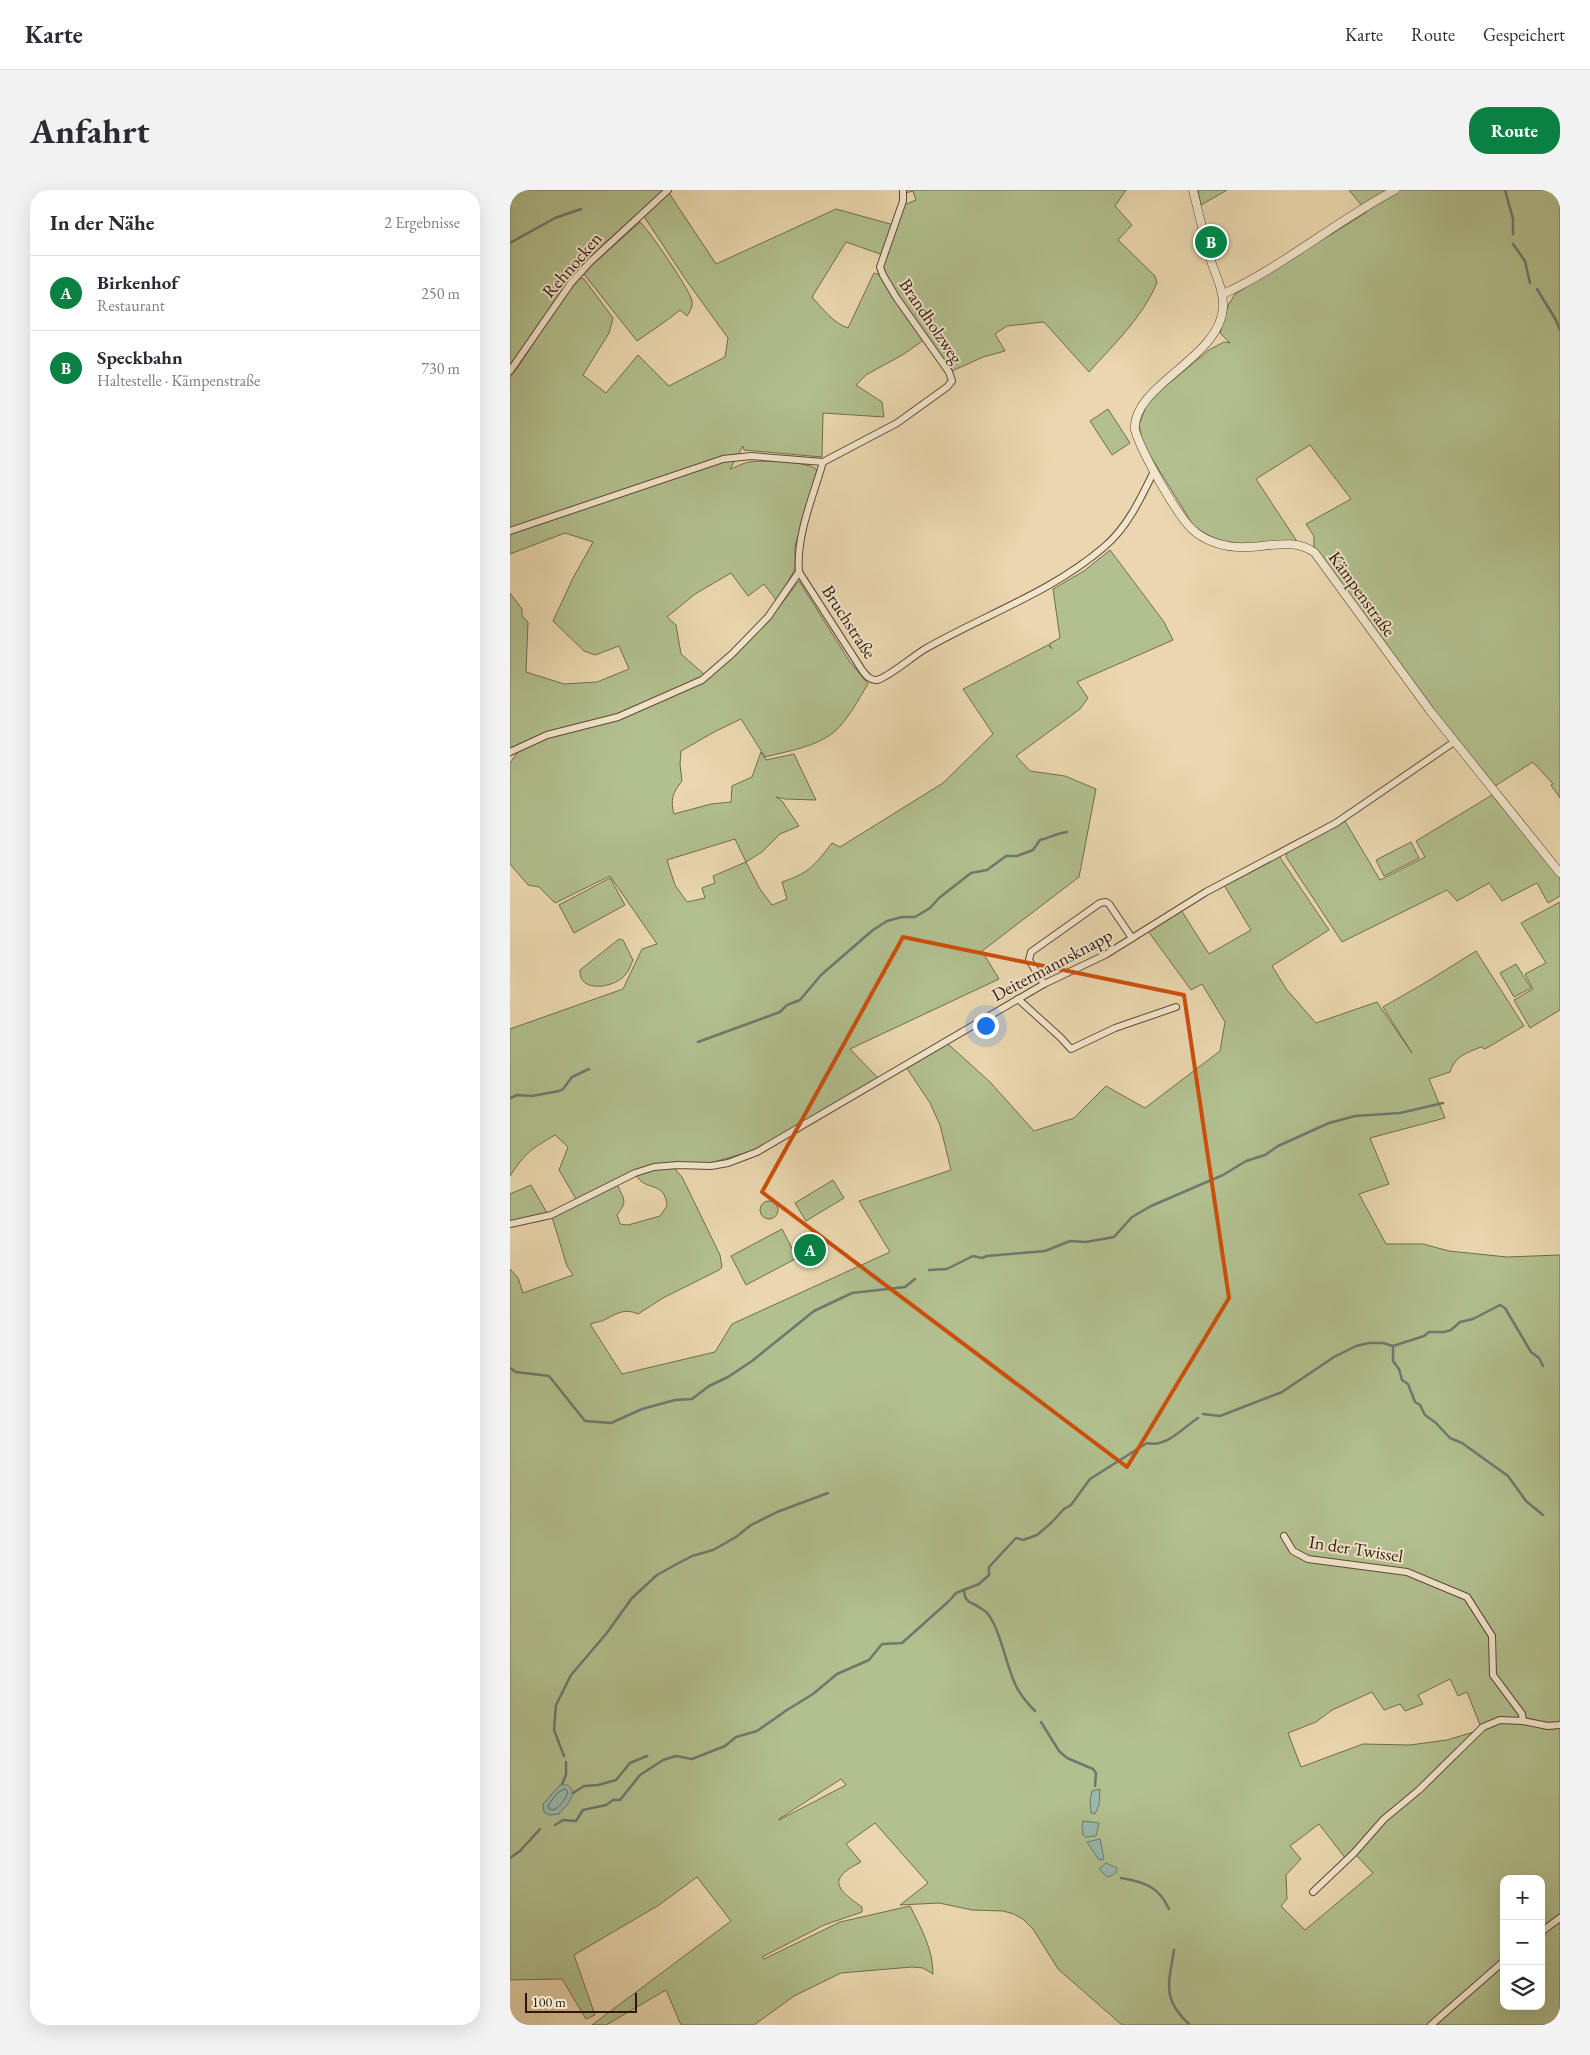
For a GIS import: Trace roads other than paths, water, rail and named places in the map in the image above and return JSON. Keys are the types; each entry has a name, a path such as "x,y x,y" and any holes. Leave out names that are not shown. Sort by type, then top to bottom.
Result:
{"street":[{"name":"Rehnocken","path":"510,371 571,283 590,262 668,190"},
{"name":"Brandholzweg","path":"824,462 897,423 947,387 952,381 949,372 888,284 880,267 903,201 903,190"},
{"name":"Kämpenstraße","path":"1193,190 1212,263 1223,294 1223,309 1215,334 1150,397 1134,424 1137,436 1154,471 1187,523 1203,537 1219,544 1237,547 1301,546 1314,554 1454,742 1560,873"},
{"path":"1223,294 1263,272 1370,203 1395,190"},
{"path":"510,531 723,459 751,456 824,462 801,536 799,572 768,618 732,654 702,680 618,717 547,735 510,752"},
{"name":"Bruchstraße","path":"799,572 867,677 877,680 927,648 1040,589 1098,553 1121,529 1154,471"},
{"name":"Deitermannsknapp","path":"510,1224 551,1214 635,1173 654,1167 678,1165 711,1166 757,1152 1044,984 1105,954 1206,892 1336,823 1454,742"},
{"path":"1044,984 1029,960 1030,954 1100,903 1106,902 1109,904 1132,938"},
{"path":"1018,999 1071,1049 1115,1028 1176,1007"},
{"name":"In der Twissel","path":"1284,1536 1293,1551 1308,1559 1407,1572 1467,1597 1492,1636 1493,1676 1522,1714 1524,1722"},
{"path":"1313,1892 1354,1853 1384,1819 1418,1790 1483,1727 1500,1720 1560,1726"},
{"path":"1545,1929 1560,1918"},
{"path":"1431,2025 1500,1965"}],"water":[{"path":"560,1785 568,1785 572,1796 559,1814 549,1815 544,1812 543,1804"},
{"path":"1100,1789 1099,1805 1095,1814 1091,1813 1090,1800 1092,1791"},
{"path":"1083,1821 1099,1823 1096,1836 1086,1837 1083,1835"},
{"path":"1100,1839 1104,1859 1099,1860 1087,1842"},
{"path":"1106,1863 1117,1868 1114,1874 1107,1877 1099,1869"}],"waterway":[{"path":"1505,190 1513,219 1513,234"},
{"path":"510,243 555,218 581,209"},
{"path":"1513,244 1525,261 1530,283"},
{"path":"1537,289 1560,330"},
{"path":"698,1042 780,1012 787,1005 800,1000 821,975 873,930 887,921 902,917 915,917 930,908 939,898 971,873 987,870 1006,856 1017,856 1033,850 1040,840 1067,832"},
{"path":"510,1098 517,1095 532,1096 559,1091 563,1089 572,1077 589,1069"},
{"path":"929,1270 947,1269 973,1256 982,1258 1045,1251 1070,1241 1086,1242 1114,1237 1132,1217 1151,1206 1223,1175 1246,1161 1265,1155 1278,1146 1329,1123 1355,1116 1400,1113 1443,1103"},
{"path":"510,1368 516,1372 549,1376 585,1421 611,1423 642,1409 675,1400 692,1399 709,1386 728,1377 752,1361 814,1311 852,1293 905,1287 915,1279"},
{"path":"1203,1414 1220,1416 1282,1392 1334,1357 1356,1346 1369,1343 1383,1343 1393,1346 1424,1336 1429,1332 1444,1332 1451,1330 1460,1322 1473,1319 1500,1305 1505,1308 1531,1352 1539,1358 1543,1366"},
{"path":"1393,1346 1393,1361 1399,1369 1402,1380 1408,1384 1415,1402 1420,1405 1425,1415 1436,1423 1450,1438 1462,1443 1508,1476 1526,1501 1543,1515"},
{"path":"555,1825 563,1820 576,1821 583,1810 606,1805 613,1800 620,1800 640,1775 663,1760 676,1756 692,1759 725,1746 736,1737 757,1731 813,1694 837,1674 869,1660 882,1644 902,1643 956,1593 979,1584 989,1575 989,1567 1016,1538 1023,1540 1037,1535 1051,1523 1064,1509 1071,1505 1090,1479 1147,1443 1154,1444 1168,1440 1198,1418"},
{"path":"564,1756 554,1730 556,1705 571,1675 606,1634 632,1598 657,1575 675,1565 692,1556 713,1550 736,1537 751,1525 777,1512 828,1493"},
{"path":"964,1590 965,1597 969,1602 985,1611 993,1621 1016,1686 1035,1711"},
{"path":"1041,1722 1059,1751 1067,1758 1093,1769 1096,1773 1095,1786"},
{"path":"573,1793 584,1786 598,1785 616,1780 630,1763 647,1756"},
{"path":"562,1784 566,1775 566,1762"},
{"path":"510,1858 520,1851 540,1829"},
{"path":"1121,1878 1137,1881 1150,1887 1161,1895 1169,1909"},
{"path":"1174,1950 1169,1990 1175,2007 1190,2025"}],"place":[{"name":"Speckbahn","path":"1211,242"},
{"name":"Birkenhof","path":"810,1250"}]}
